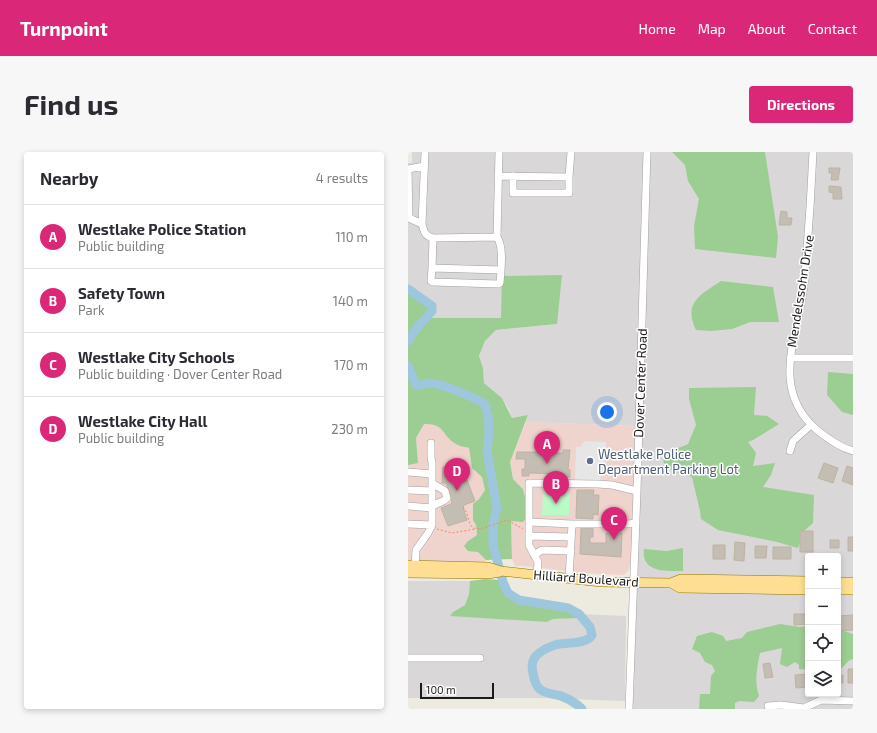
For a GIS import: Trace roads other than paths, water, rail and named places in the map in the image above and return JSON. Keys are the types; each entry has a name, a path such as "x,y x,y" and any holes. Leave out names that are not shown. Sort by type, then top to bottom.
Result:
{"main road":[{"name":"Hilliard Boulevard","path":"412,569 489,570 569,579 634,583 671,583 681,579 805,581"},
{"path":"841,582 853,582"},
{"name":"Hilliard Boulevard","path":"671,583 680,588 805,590"},
{"path":"841,590 853,590"}],"street":[{"path":"425,152 422,224 424,233 433,238 497,237"},
{"path":"433,238 433,282 500,283 501,247 497,237 499,152"},
{"path":"513,176 513,193 569,193 571,152"},
{"name":"Dover Center Road","path":"629,709 647,152"},
{"name":"Mendelssohn Drive","path":"813,152 810,223 803,288 790,358 790,377 800,411 811,425 829,440 853,451"},
{"path":"422,224 409,218 408,169 424,166"},
{"path":"498,176 569,177"},
{"path":"432,268 501,270"},
{"path":"790,358 853,358"},
{"path":"790,451 793,441 811,425"},
{"path":"431,443 432,507 434,527"},
{"path":"408,472 432,474"},
{"path":"408,506 432,507 445,500 447,498 445,492 432,483"},
{"path":"537,575 538,562 529,545 529,483 612,485 637,491"},
{"path":"408,490 432,492"},
{"path":"529,522 572,524 636,523"},
{"path":"408,524 434,527"},
{"path":"569,579 572,524"},
{"path":"412,569 416,550 434,527"},
{"path":"529,533 571,537"},
{"path":"534,555 542,550 570,551"},
{"path":"408,658 480,658"},
{"path":"768,706 781,705 804,708 821,700 853,701"}],"waterway":[{"path":"408,289 432,306 432,311 416,329 408,341"},
{"path":"408,366 416,385 428,383 441,385 466,394 485,404 488,416 489,433 487,451 497,508 493,524 493,545 503,582 508,593 519,600 568,608 579,614 590,627 592,635 581,642 559,644 542,651 533,660 532,670 534,680 539,688 545,692 567,698 582,709"}],"place":[{"name":"Westlake Police Department Parking Lot","path":"590,461"},
{"name":"Westlake Police Station","path":"547,464"},
{"name":"Westlake City Hall","path":"457,491"},
{"name":"Safety Town","path":"556,504"},
{"name":"Westlake City Schools","path":"614,540"}]}
